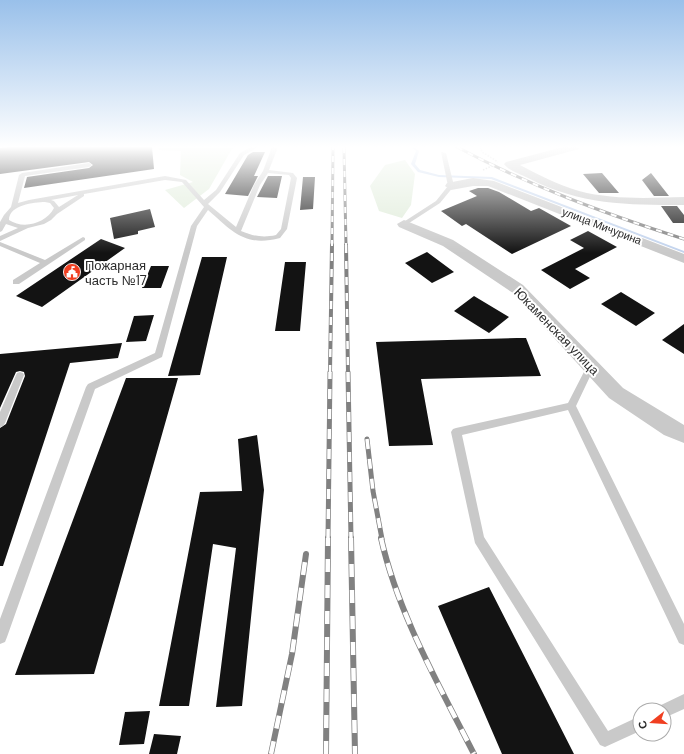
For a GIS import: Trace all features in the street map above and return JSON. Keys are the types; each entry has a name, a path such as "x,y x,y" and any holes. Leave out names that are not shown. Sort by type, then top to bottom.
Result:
{"street":[{"name":"улица Мичурина","path":"451,186 472,182"},
{"name":"улица Мичурина","path":"476,182 490,183 684,258"},
{"path":"547,182 563,190 614,200 684,201"},
{"name":"Юкаменская улица","path":"404,224 448,243 518,288 616,393 671,429 684,434"}],"lane":[{"path":"14,208 20,182"},
{"path":"0,230 6,216 14,208 38,200 85,194 144,182"},
{"path":"185,182 206,206 237,232 252,238 266,239 278,237 284,229 293,182"},
{"path":"0,637 91,387 159,355 194,226 206,206 224,182"},
{"path":"237,232 259,182"},
{"path":"404,224 438,202 451,186 450,182"},
{"path":"0,239 30,225 46,220 85,194"},
{"path":"38,200 52,202 57,208 56,212"},
{"path":"6,216 6,220 9,224 22,226 30,225"},
{"path":"16,282 83,239"},
{"path":"0,244 46,263"},
{"path":"571,406 590,366"},
{"path":"0,423 20,375"},
{"path":"571,406 684,638"},
{"path":"571,406 456,432 479,539 605,740 632,727"},
{"path":"672,707 684,701"}],"green space":[{"path":"192,182 213,182 209,189 184,208 165,190"},
{"path":"373,182 414,182 411,205 402,218 379,211 370,186"}],"building":[{"path":"26,182 64,182 24,188"},
{"path":"232,182 255,182 248,196 225,194"},
{"path":"265,182 281,182 277,198 257,197"},
{"path":"303,182 315,182 313,209 300,210"},
{"path":"590,182 610,182 619,193 599,193"},
{"path":"644,182 658,182 669,196 654,196"},
{"path":"478,188 488,188 499,192 531,211 539,208 571,226 512,254 466,224 462,226 441,211 477,196 469,191"},
{"path":"661,206 677,206 684,215 684,223 673,223"},
{"path":"150,209 155,227 138,231 138,234 114,239 110,218"},
{"path":"588,231 617,247 575,269 590,278 570,289 541,270 584,248 570,240"},
{"name":"Пожарная часть №17","path":"101,239 125,248 42,307 16,296"},
{"path":"427,252 454,272 432,283 405,263"},
{"path":"202,257 227,257 200,375 168,376"},
{"path":"285,262 306,262 300,331 275,331"},
{"path":"151,266 169,266 161,288 142,288"},
{"path":"621,292 655,313 636,326 601,304"},
{"path":"474,296 509,317 489,333 454,311"},
{"path":"154,315 146,341 126,342 134,316"},
{"path":"684,324 684,354 662,340"},
{"path":"526,338 541,376 421,379 433,445 389,446 376,342"},
{"path":"122,343 118,358 70,363 3,566 0,566 0,428 6,424 25,376 24,372 16,372 0,408 0,354"},
{"path":"126,378 178,378 94,674 15,675"},
{"path":"257,435 264,490 242,706 216,707 236,548 213,544 189,706 159,706 200,492 242,491 238,439"},
{"path":"489,587 574,754 502,754 438,606"},
{"path":"150,711 144,744 119,745 125,712"},
{"path":"154,734 181,736 177,754 149,754"}],"waterway":[{"path":"502,182 684,252"}],"railway":[{"path":"332,246 333,182"},
{"path":"345,182 346,246"},
{"path":"530,182 626,220 684,239"},
{"path":"330,373 332,245"},
{"path":"346,245 348,373"},
{"path":"328,539 330,372"},
{"path":"348,372 351,539"},
{"path":"367,439 373,491 382,539"},
{"path":"326,754 328,538"},
{"path":"351,538 355,754"},
{"path":"381,538 388,566 409,622 474,754"},
{"path":"271,754 292,654 306,554"}],"place":[{"name":"Пожарная часть №17","path":"72,272"}]}
